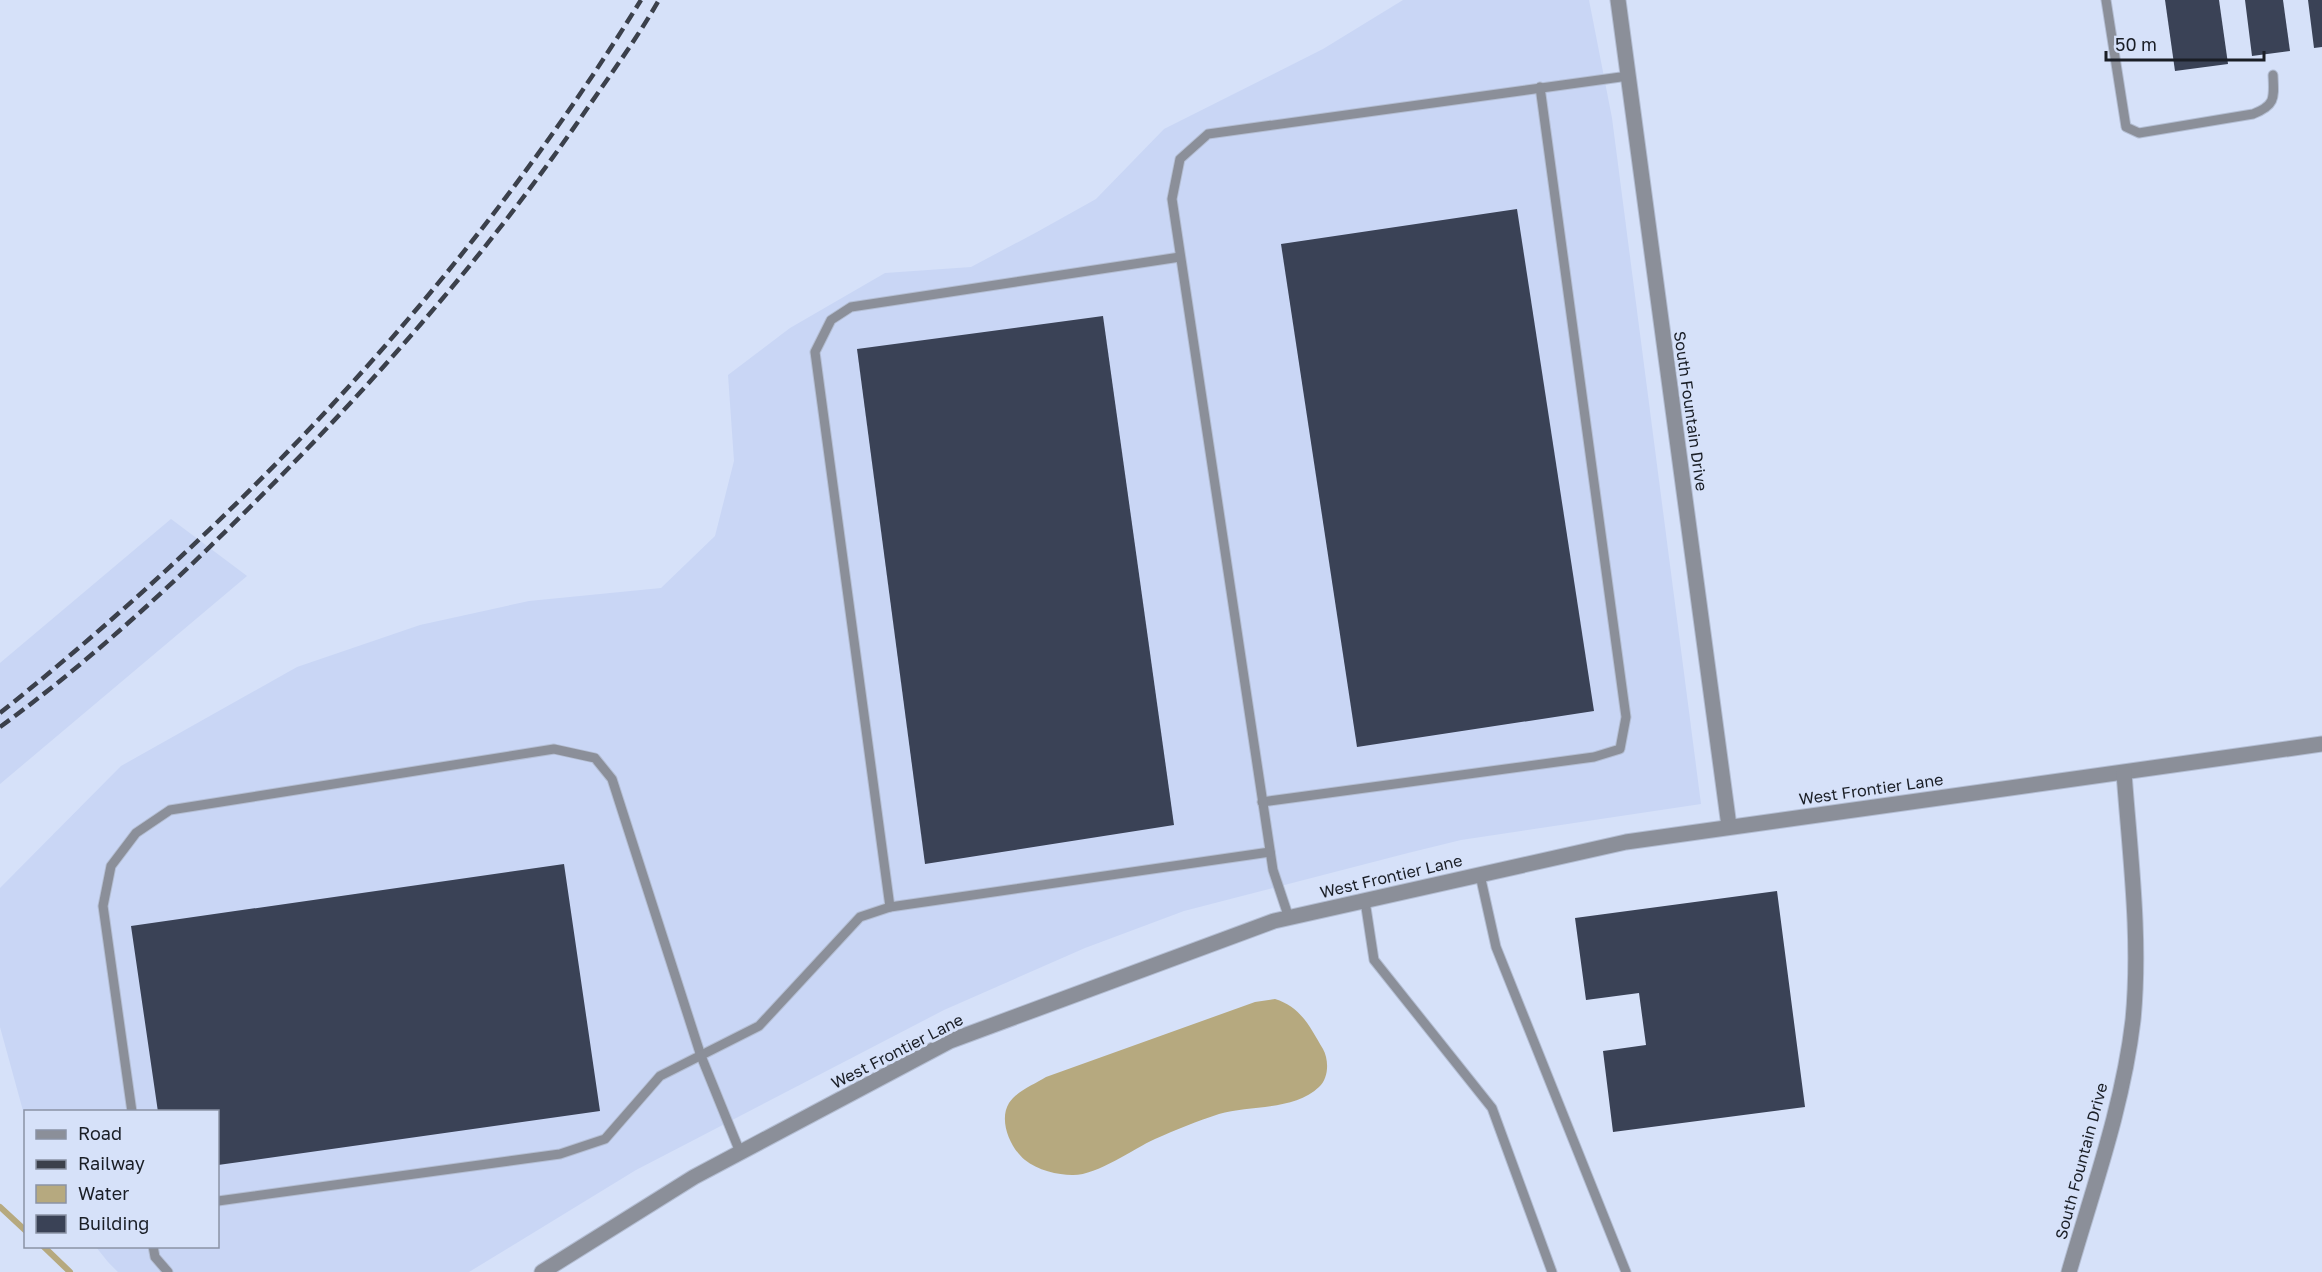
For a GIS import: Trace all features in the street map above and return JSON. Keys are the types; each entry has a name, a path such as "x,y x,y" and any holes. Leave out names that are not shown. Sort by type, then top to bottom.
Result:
{"street":[{"name":"South Fountain Drive","path":"1618,0 1730,826"},
{"name":"West Frontier Lane","path":"542,1272 694,1177 950,1041 1289,918 1626,842 2322,744"},
{"name":"South Fountain Drive","path":"2069,1272 2117,1110 2133,1020 2137,947 2124,773"}],"lane":[{"path":"2106,0 2126,128 2139,133 2260,111 2267,108 2274,97 2273,75"},
{"path":"1289,918 1272,870 1180,257 1172,199 1180,159 1208,134 1628,75"},
{"path":"1262,802 1594,757 1620,749 1626,717 1540,87"},
{"path":"890,907 815,352 831,320 851,307 1180,257"},
{"path":"132,1110 103,906 111,866 136,833 170,810 554,749 594,758 612,779 701,1056 741,1152"},
{"path":"219,1201 560,1154 605,1139 660,1076 759,1026 860,917 890,907 1270,852"},
{"path":"1480,875 1496,947 1626,1272"},
{"path":"1365,901 1374,960 1492,1108 1552,1272"},
{"path":"153,1248 155,1257 168,1272"}],"shaded area":[{"path":"1403,0 1589,0 1612,118 1701,804 1461,840 1184,911 1085,948 944,1010 636,1170 469,1272 118,1272 97,1248 219,1248 219,1110 24,1110 24,1114 0,1027 0,888 121,766 297,667 420,625 529,601 661,588 715,536 734,461 728,375 790,328 885,273 971,267 1037,232 1096,199 1164,129 1323,49"},
{"path":"171,519 247,576 0,784 0,663"}],"water":[{"path":"1275,999 1292,1007 1298,1013 1309,1026 1325,1053 1327,1069 1325,1079 1309,1095 1284,1104 1219,1114 1155,1139 1103,1167 1082,1174 1060,1174 1035,1167 1020,1155 1011,1142 1005,1118 1009,1103 1021,1091 1046,1077 1255,1002"}],"building":[{"path":"2165,0 2219,0 2228,64 2175,71"},
{"path":"2245,0 2283,0 2290,51 2252,56"},
{"path":"2308,0 2322,0 2322,47 2314,48"},
{"path":"1517,209 1594,711 1357,747 1281,244"},
{"path":"1103,316 1174,825 925,864 857,349"},
{"path":"564,864 600,1111 219,1165 219,1110 158,1110 131,926"},
{"path":"1777,891 1805,1107 1613,1132 1603,1051 1646,1045 1639,993 1586,1000 1575,918"}],"waterway":[{"path":"0,1207 24,1229"},
{"path":"45,1248 70,1272"}],"railway":[{"path":"0,713 93,636 182,555 269,471 351,384 430,293 505,199 575,101 641,0"},
{"path":"0,727 105,644 171,584 352,402 433,310 510,215 582,116 659,0"}]}
